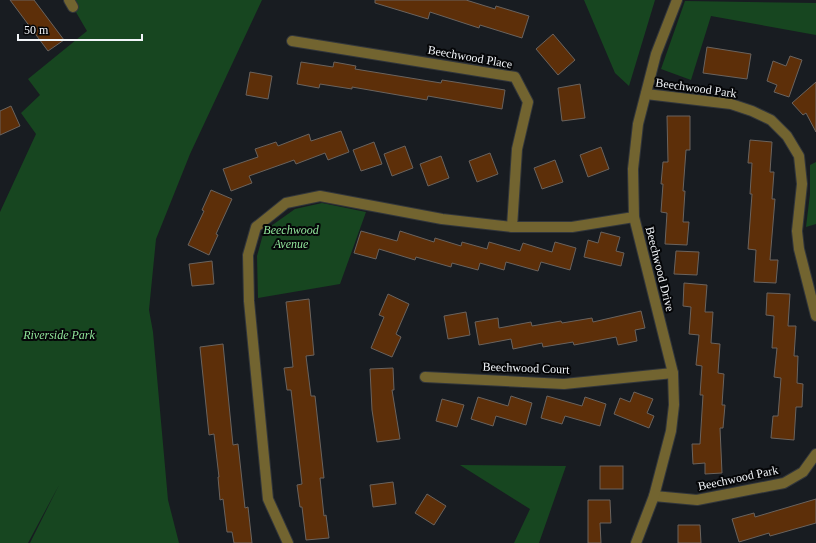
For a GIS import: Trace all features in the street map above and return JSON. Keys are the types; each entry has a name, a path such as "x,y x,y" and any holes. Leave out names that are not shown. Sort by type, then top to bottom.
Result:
{"street":[{"name":"Beechwood Drive","path":"636,543 654,496 671,431 674,405 673,373 634,217 633,169 638,124 656,54 677,0"},
{"name":"Beechwood Place","path":"292,41 515,77 528,102 517,149 512,227"},
{"name":"Beechwood Park","path":"646,94 731,104 752,111 771,120 787,136 800,156 802,184 797,231 799,249 816,316"},
{"path":"288,543 268,499 249,301 248,255 256,227 286,204 320,196 442,219 512,227 572,227 634,217"},
{"name":"Beechwood Court","path":"425,377 564,384 673,373"},
{"name":"Beechwood Park","path":"654,496 697,500 784,483 803,472 816,454"}],"green space":[{"name":"Riverside Park","path":"75,0 262,0 190,154 156,239 149,310 153,332 168,500 179,543 30,543 59,485 28,543 0,543 0,212 36,134 21,113 40,95 28,79 87,31 73,7"},
{"path":"584,0 655,0 629,86 615,73"},
{"path":"685,1 816,3 816,35 711,16 691,80 661,69"},
{"path":"816,162 816,224 806,227 810,194 810,165"},
{"name":"Beechwood Avenue","path":"322,203 366,212 340,284 258,298 257,256 264,231 295,209"},
{"path":"460,465 566,466 539,543 514,543 530,509"}],"building":[{"path":"10,0 34,0 64,40 48,51"},
{"path":"375,0 466,0 495,9 496,6 529,16 522,38 480,25 479,28 430,12 428,19 375,3"},
{"path":"553,34 575,60 558,75 536,49"},
{"path":"707,47 751,54 747,79 703,73"},
{"path":"790,56 802,60 789,97 774,92 777,85 767,81 773,61 786,66"},
{"path":"301,62 333,67 334,62 356,66 355,69 441,83 442,80 505,90 502,109 428,96 427,100 352,87 352,89 320,84 319,88 297,84"},
{"path":"250,72 272,76 268,99 246,95"},
{"path":"816,82 816,132 806,113 803,115 792,103"},
{"path":"580,84 585,118 562,121 558,88"},
{"path":"11,106 20,126 0,135 0,111"},
{"path":"667,116 690,116 690,150 686,150 683,191 685,191 683,222 689,222 687,245 665,244 667,213 661,212 663,184 661,184 663,162 668,162"},
{"path":"341,131 349,152 328,160 325,153 296,164 294,160 249,176 252,183 231,191 223,169 258,157 255,149 276,142 278,146 309,134 311,141"},
{"path":"750,140 772,142 770,172 774,172 772,199 775,199 770,260 778,260 776,283 754,282 756,250 748,249 752,194 750,194 752,163 748,163"},
{"path":"374,142 382,164 361,171 353,150"},
{"path":"405,146 413,168 392,176 384,154"},
{"path":"601,147 609,169 588,177 580,155"},
{"path":"490,153 498,174 477,182 469,161"},
{"path":"441,156 449,178 428,186 420,164"},
{"path":"555,160 563,182 542,189 534,168"},
{"path":"211,190 232,199 216,234 218,235 209,255 188,245 204,211 202,210"},
{"path":"361,231 397,241 400,231 434,242 435,238 461,246 462,242 487,249 489,242 520,251 523,243 552,252 555,242 576,248 570,270 541,262 538,271 506,262 504,270 480,263 478,270 452,263 451,267 416,257 415,260 379,249 376,259 354,253"},
{"path":"601,232 620,237 616,251 624,253 621,266 584,257 588,240 598,243"},
{"path":"676,251 699,252 697,275 674,274"},
{"path":"212,261 214,284 192,286 189,264"},
{"path":"684,283 707,285 705,312 713,312 711,343 720,344 718,373 724,374 722,405 725,405 723,428 720,428 722,473 705,474 705,463 693,464 692,444 700,444 703,395 700,395 702,366 696,365 699,335 689,334 691,307 683,306"},
{"path":"767,293 790,294 788,326 796,326 794,356 798,356 797,383 803,384 802,407 796,407 794,440 771,438 773,416 778,416 781,378 774,377 777,348 772,348 774,316 766,315"},
{"path":"388,294 409,304 396,334 401,337 392,357 371,348 384,317 379,315"},
{"path":"309,299 314,355 306,356 311,396 315,396 324,478 320,478 324,516 326,515 329,538 306,540 302,507 300,507 297,485 302,484 291,390 287,390 284,368 293,367 286,302"},
{"path":"641,311 645,328 635,330 637,341 618,345 616,337 574,345 573,342 543,347 542,343 513,349 511,339 479,345 475,322 498,318 499,328 531,322 532,326 592,318 593,322"},
{"path":"466,312 470,335 448,339 444,316"},
{"path":"223,344 233,445 238,444 245,508 248,507 252,543 234,543 232,532 227,532 223,499 220,500 214,434 209,435 200,347"},
{"path":"393,368 394,390 392,390 400,439 377,442 372,410 370,369"},
{"path":"634,392 653,399 647,413 654,416 649,428 614,414 620,398 630,402"},
{"path":"511,396 532,403 526,425 496,416 493,426 471,419 478,397 508,406"},
{"path":"547,396 582,406 585,397 606,404 600,426 565,416 562,424 541,418"},
{"path":"442,399 464,405 457,427 436,421"},
{"path":"600,466 623,466 623,489 600,489"},
{"path":"393,482 396,504 373,507 370,485"},
{"path":"427,494 446,506 434,525 415,513"},
{"path":"816,499 816,523 770,536 769,533 739,542 732,519 754,513 755,517"},
{"path":"588,500 610,500 611,523 600,523 601,543 588,543"},
{"path":"678,525 700,525 701,543 678,543"}]}
